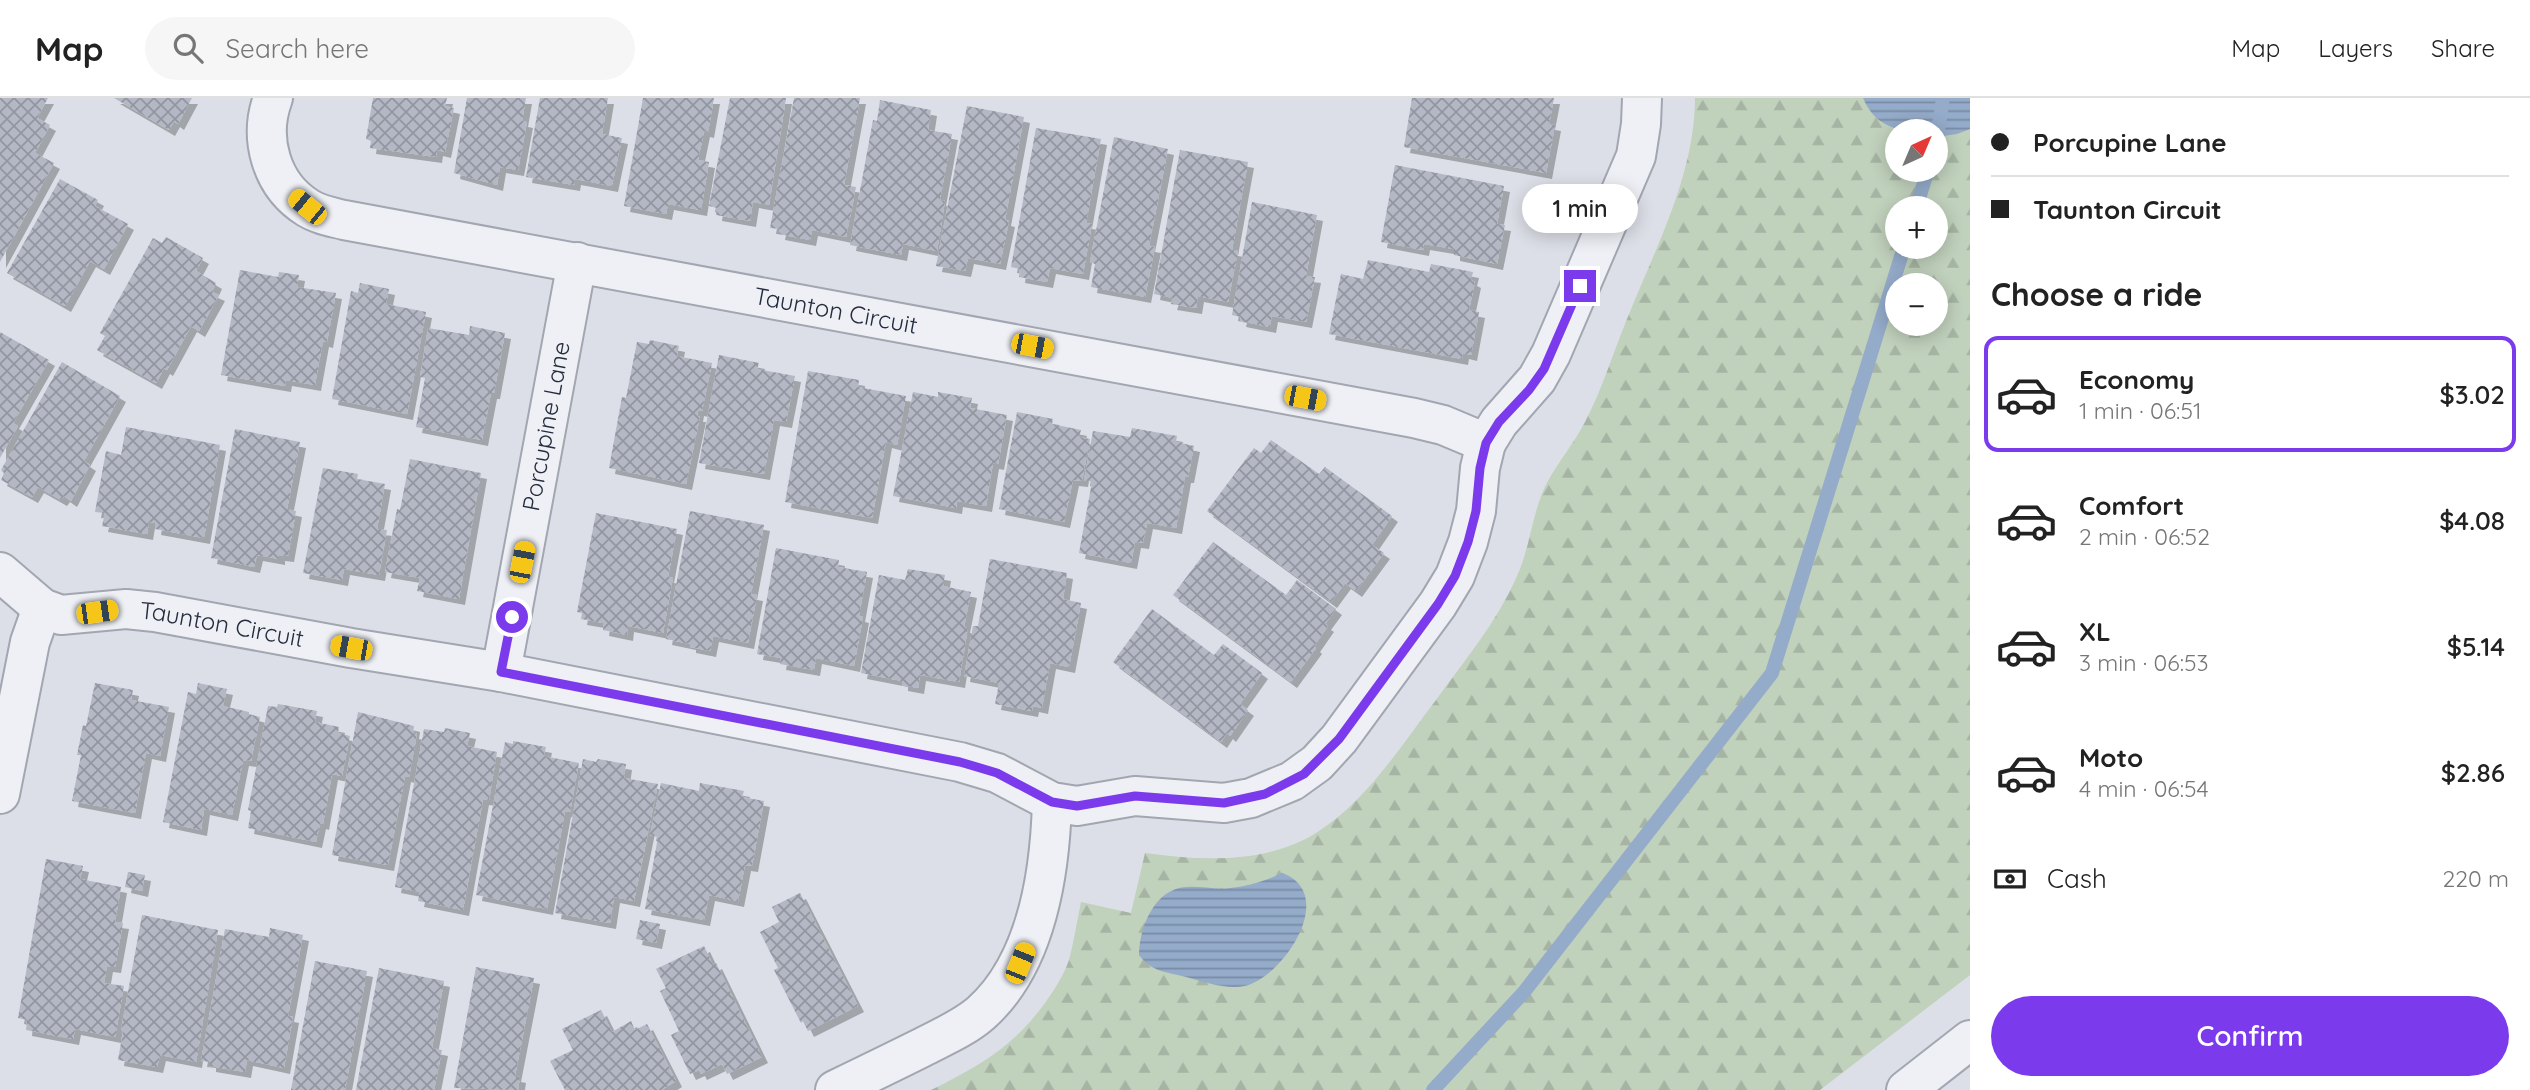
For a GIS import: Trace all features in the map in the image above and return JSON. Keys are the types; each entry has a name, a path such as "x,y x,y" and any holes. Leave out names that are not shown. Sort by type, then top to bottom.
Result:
{"street":[{"name":"Taunton Circuit","path":"273,98 266,126 268,151 282,181 296,198 318,213 344,220 1414,418 1443,425 1486,443"},
{"name":"Taunton Circuit","path":"42,608 61,615 125,609 155,612 501,672 960,762 997,773 1052,802 1077,806 1135,796 1212,803 1239,801 1279,789 1317,763 1339,739 1438,604 1455,576 1476,511 1480,468 1486,443 1499,422 1529,390 1551,354 1636,156 1642,124 1642,98"},
{"name":"Porcupine Lane","path":"501,672 577,262"},
{"path":"0,572 42,608 30,642 0,794"},
{"path":"835,1090 960,1028 981,1013 1009,981 1020,963 1035,921 1051,839 1052,802"},
{"path":"1906,1090 1970,1040"}],"green space":[{"path":"1695,98 1970,98 1970,975 1820,1090 931,1090 1008,1044 1045,1003 1067,966 1081,902 1131,913 1145,853 1188,858 1233,858 1297,843 1334,820 1382,772 1480,640 1509,593 1526,553 1543,492 1581,430 1602,384 1672,211 1688,155"}],"water":[{"path":"1863,98 1970,98 1970,129 1948,135 1948,119 1885,119 1885,123 1869,109"},
{"path":"1282,873 1298,883 1305,898 1305,915 1300,933 1289,951 1276,967 1260,979 1238,987 1216,985 1160,970 1149,965 1139,955 1146,921 1166,894 1187,887 1243,886"}],"building":[{"path":"0,98 48,98 37,118 50,125 35,153 54,163 0,262"},
{"path":"114,98 192,98 178,124 174,121 169,130"},
{"path":"373,98 447,98 445,106 454,108 445,152 437,150 436,157 370,148 371,141 366,139"},
{"path":"467,98 526,98 522,121 527,122 518,170 500,167 497,185 454,173"},
{"path":"540,98 608,98 602,134 622,138 612,186 575,179 574,185 526,177"},
{"path":"643,98 714,98 708,132 704,131 698,160 709,162 701,210 668,204 666,214 624,206"},
{"path":"730,98 786,98 769,205 753,202 750,221 716,215 717,208 709,206"},
{"path":"794,98 860,98 844,185 856,187 846,237 812,230 810,240 779,234 780,229 770,228"},
{"path":"1412,98 1554,98 1549,124 1555,125 1546,173 1404,147"},
{"path":"880,100 931,110 928,130 952,134 940,200 945,201 937,251 903,244 901,255 850,245 873,120 877,121"},
{"path":"967,106 1024,117 1005,220 1009,221 1000,264 968,258 965,271 936,266"},
{"path":"1036,128 1101,139 1086,223 1092,224 1083,274 1050,268 1047,282 1019,277 1020,269 1011,267"},
{"path":"1114,137 1168,149 1149,246 1155,247 1145,297 1091,287 1095,264 1090,262"},
{"path":"1180,150 1248,162 1232,250 1238,251 1228,302 1198,296 1196,308 1171,304 1173,298 1154,294"},
{"path":"1395,165 1504,186 1497,224 1505,225 1497,264 1454,255 1454,249 1424,244 1423,250 1381,242"},
{"path":"60,179 98,200 95,206 128,224 104,269 90,261 65,306 7,273"},
{"path":"1252,202 1317,215 1306,276 1315,277 1306,322 1272,316 1270,327 1240,321 1241,317 1232,315"},
{"path":"166,237 203,258 196,271 216,283 212,292 219,295 199,331 191,326 167,370 164,368 156,383 97,350 105,336 100,333 153,238 162,243"},
{"path":"1368,260 1429,272 1431,264 1473,272 1471,280 1475,282 1469,310 1479,312 1471,355 1463,353 1462,359 1329,334 1341,274 1363,279"},
{"path":"240,270 278,277 279,272 299,275 297,287 336,293 327,342 323,341 315,385 286,380 285,386 221,375"},
{"path":"360,283 389,289 386,304 426,312 407,414 332,399 351,291 358,293"},
{"path":"470,326 505,333 482,440 416,427 425,378 420,377 428,328 469,335"},
{"path":"0,332 49,360 13,423 18,426 0,458"},
{"path":"650,340 679,346 677,356 712,363 702,411 698,410 697,416 700,416 686,484 609,468 622,397 626,398 637,342 649,344"},
{"path":"719,355 759,363 757,369 795,376 786,422 774,420 764,474 699,463"},
{"path":"62,362 120,396 84,461 90,465 71,501 64,496 61,500 38,487 32,497 1,480 4,473 1,470"},
{"path":"808,371 859,380 858,387 906,396 897,445 886,442 872,518 785,502"},
{"path":"913,392 938,397 938,392 972,398 970,408 1007,415 998,464 993,463 986,506 957,501 956,508 893,496"},
{"path":"1017,412 1053,419 1052,424 1081,430 1079,437 1090,439 1082,481 1073,480 1064,522 999,509"},
{"path":"126,427 220,445 204,538 155,529 156,523 149,522 147,534 102,526 105,513 95,512 106,451 121,455"},
{"path":"1132,428 1177,436 1176,442 1194,446 1188,477 1185,477 1176,528 1147,523 1143,543 1135,542 1131,563 1079,553 1092,482 1084,480 1093,431 1130,437"},
{"path":"235,429 300,442 287,509 296,511 288,556 279,555 279,559 257,555 254,567 211,558"},
{"path":"1271,440 1319,474 1325,467 1392,516 1372,545 1384,553 1356,591 1345,583 1331,602 1207,511 1254,448 1261,453"},
{"path":"410,459 481,473 459,599 417,591 420,578 385,572"},
{"path":"323,468 358,474 357,479 385,484 377,529 387,530 379,575 344,569 342,580 303,573"},
{"path":"690,511 764,525 751,594 757,595 748,643 713,636 710,651 666,639"},
{"path":"596,513 677,529 668,577 673,578 663,633 628,626 627,635 603,630 604,623 581,619 582,613 577,612"},
{"path":"1213,542 1286,595 1297,580 1336,609 1325,624 1328,626 1314,646 1316,648 1291,682 1173,595"},
{"path":"776,548 839,560 838,567 867,572 859,616 863,617 854,666 816,658 814,670 780,664 781,658 757,654"},
{"path":"990,559 1067,573 1063,599 1081,603 1069,667 1050,663 1042,708 1033,706 1032,711 995,704 999,683 964,676 973,626 978,626"},
{"path":"908,569 945,575 943,586 971,592 964,627 968,627 959,682 920,675 918,688 902,685 902,681 861,673 879,575 905,580"},
{"path":"1152,609 1214,655 1223,644 1262,673 1240,704 1248,710 1230,736 1227,733 1221,742 1113,662"},
{"path":"95,683 133,690 131,700 169,707 160,756 146,753 135,813 72,801 81,755 77,755"},
{"path":"198,683 227,689 223,706 260,717 251,761 243,760 232,815 204,809 201,830 163,822 188,692 196,694"},
{"path":"278,704 317,711 315,722 339,727 338,733 350,736 342,776 332,774 323,824 320,823 316,842 248,828 251,811 248,810 268,706 277,707"},
{"path":"358,712 414,726 413,733 417,734 409,777 405,776 388,865 332,855"},
{"path":"445,728 470,733 467,746 497,752 489,800 483,799 463,910 418,901 420,892 395,887 424,729 444,732"},
{"path":"513,741 546,747 544,756 579,763 570,812 565,811 547,909 476,895 505,742 513,744"},
{"path":"583,759 626,764 624,778 658,784 634,901 614,897 610,923 555,913"},
{"path":"661,783 699,791 700,783 744,791 742,797 764,801 752,866 745,865 738,901 709,895 704,920 645,909 658,837 650,835"},
{"path":"46,859 83,866 80,879 121,887 115,922 123,923 115,967 107,966 104,983 124,986 115,1037 75,1029 73,1039 26,1030 27,1020 18,1018"},
{"path":"128,872 145,875 142,891 125,887"},
{"path":"800,893 858,1006 808,1031 803,1021 801,1023 774,970 778,968 760,932 779,922 772,907"},
{"path":"142,915 218,930 196,1062 160,1055 157,1067 118,1060"},
{"path":"640,920 660,924 656,943 636,939"},
{"path":"270,928 303,935 288,1016 293,1017 284,1068 247,1060 245,1072 210,1066 210,1062 201,1061 225,929 269,937"},
{"path":"704,946 713,965 716,963 762,1057 727,1074 722,1064 701,1074 699,1070 690,1074 671,1035 679,1031 660,991 666,988 656,969"},
{"path":"315,961 367,971 345,1090 291,1090"},
{"path":"476,967 534,978 515,1076 520,1077 518,1090 454,1088"},
{"path":"379,968 444,981 432,1048 442,1050 434,1090 356,1090"},
{"path":"601,1010 612,1032 631,1021 635,1030 647,1024 676,1081 662,1090 565,1090 550,1061 573,1050 562,1029"}],"waterway":[{"path":"1940,119 1943,98"},
{"path":"1920,196 1924,182"},
{"path":"1433,1090 1524,992 1772,673 1900,259"}],"route":[{"path":"512,617 501,672 960,762 988,769 1052,802 1065,805 1077,806 1135,796 1212,803 1251,799 1279,789 1304,774 1330,751 1447,590 1463,558 1472,527 1486,443 1499,422 1529,390 1544,369 1580,286"}]}
